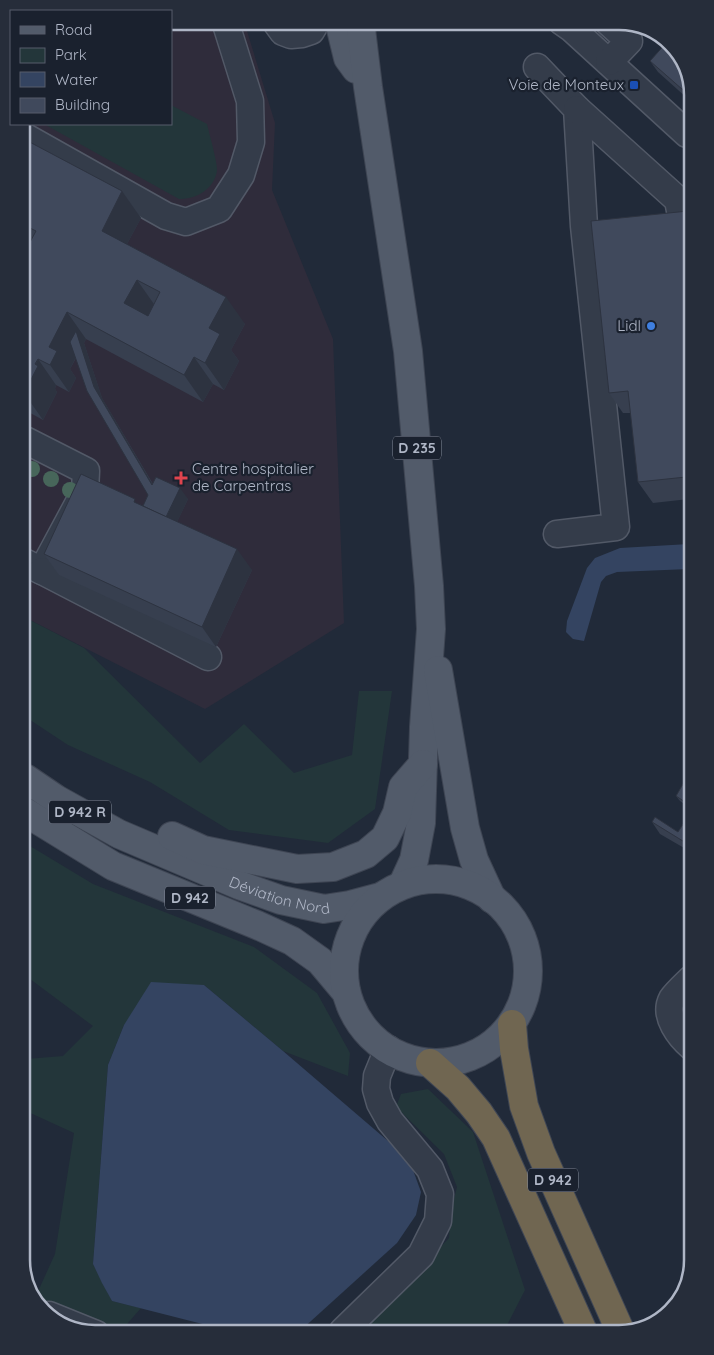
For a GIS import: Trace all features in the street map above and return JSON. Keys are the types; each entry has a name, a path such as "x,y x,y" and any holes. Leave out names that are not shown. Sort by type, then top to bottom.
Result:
{"highway":[{"name":"D 942","path":"512,1024 514,1049 524,1106 541,1153 618,1325"},
{"name":"D 942","path":"430,1063 458,1088 479,1112 496,1138 580,1325"}],"main road":[{"path":"341,30 348,58 368,87"},
{"name":"D 235","path":"361,30 408,351 429,586 431,629"},
{"path":"431,629 465,828 474,860 492,899 510,914 525,943 529,975 528,990 522,1007 512,1024 483,1051 457,1061 430,1063 411,1060 393,1052 376,1042 363,1027 353,1011 346,992 345,957 356,924 392,891 414,860 421,823 424,727 431,629"},
{"path":"137,841 162,832 203,850 235,857 297,869 333,867 366,854 385,838 397,813 403,787 423,764"},
{"name":"Déviation Nord","path":"30,781 119,834 230,881 281,900 324,909 350,905 431,878 460,881 492,899"},
{"name":"D 942","path":"30,815 113,866 258,925 292,941 320,961 346,992"}],"street":[{"path":"30,140 166,216 186,222 218,209 241,175 251,142 250,101 228,30"},
{"path":"282,30 291,35 302,34 312,30"},
{"path":"574,30 684,131"},
{"path":"609,62 629,41 617,30"},
{"path":"538,67 577,110 678,200 681,216"},
{"path":"557,534 616,527 584,226 577,110"},
{"path":"30,443 86,471 85,491 57,523 33,567 208,657"},
{"path":"684,986 672,999 670,1011 672,1021 684,1040"},
{"path":"349,1325 421,1255 438,1221 440,1194 430,1169 390,1121 380,1103 376,1089 378,1076 388,1049"}],"shaded area":[{"name":"Centre hospitalier de Carpentras","path":"172,30 247,30 275,123 272,190 333,339 344,623 205,709 30,620 30,125 172,125"}],"green space":[{"path":"172,106 207,124 216,162 217,171 215,177 204,192 186,199 179,199 46,125 172,125"},
{"path":"30,620 84,648 200,763 244,724 294,773 352,755 359,691 392,691 375,809 328,843 229,830 150,782 68,745 30,720"},
{"path":"30,846 93,884 254,947 317,993 350,1053 348,1076 283,1051 204,985 124,1025 108,1065 93,1264 112,1301 141,1308 126,1325 105,1325 47,1303 38,1291 55,1254 74,1133 30,1113 30,1059 63,1056 93,1026 30,979"},
{"path":"428,1089 473,1132 525,1290 507,1325 368,1325 449,1238 451,1211 457,1187 444,1154 396,1107 401,1094"}],"water":[{"path":"684,544 684,569 617,572 606,576 601,582 584,641 573,639 566,632 567,621 587,568 595,558 620,548"},
{"path":"151,982 204,985 409,1159 421,1192 416,1215 397,1243 307,1325 206,1325 112,1301 93,1264 108,1065 124,1025"}],"building":[{"path":"663,47 679,70 683,90 650,61"},
{"path":"30,142 122,191 102,231 226,297 209,328 220,334 205,363 194,357 184,375 67,312 49,347 57,351 50,365 38,359 35,364 38,366 30,381 30,242 36,231 30,228","holes":["137,280 160,292 148,316 124,303"]},
{"name":"Lidl","path":"684,211 684,477 638,482 628,391 609,393 591,221"},
{"path":"76,331 94,387 152,485 156,477 180,488 166,517 143,506 148,495 87,391 70,342"},
{"path":"81,474 135,499 134,502 237,549 202,627 44,554"},
{"path":"684,782 684,801 676,796"},
{"path":"655,817 678,832 684,823 684,842 652,822"}],"place":[{"name":"Voie de Monteux","path":"634,85"},
{"name":"Lidl","path":"651,326"},
{"name":"Centre hospitalier de Carpentras","path":"181,478"}]}
